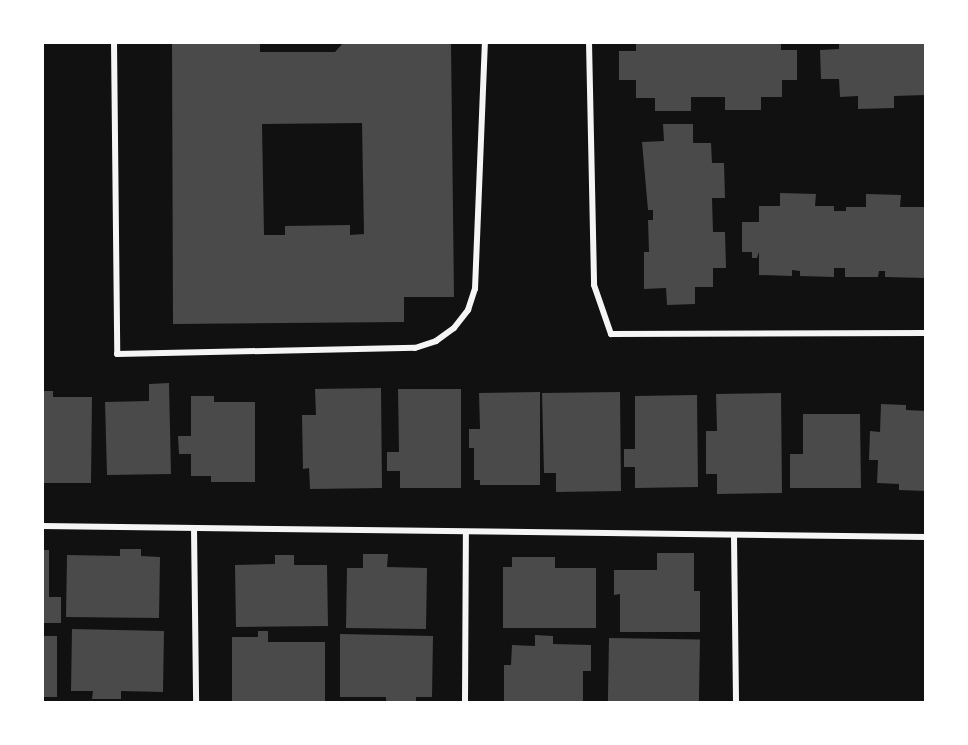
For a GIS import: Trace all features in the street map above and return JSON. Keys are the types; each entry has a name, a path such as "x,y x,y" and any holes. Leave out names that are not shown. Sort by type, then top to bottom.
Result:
{"lane":[{"path":"114,42 117,354 415,348 436,341 454,328 468,310 475,289 485,42"},
{"path":"589,42 594,285 611,334 926,333"},
{"path":"42,526 926,537"},
{"path":"194,528 196,703"},
{"path":"465,703 466,532"},
{"path":"734,536 736,703"}],"building":[{"path":"172,42 260,42 260,52 335,52 344,42 451,42 454,297 404,297 404,322 173,324","holes":["362,123 364,234 350,235 350,225 285,226 285,235 264,235 262,124"]},
{"path":"636,42 781,42 781,50 797,50 797,80 782,80 782,97 761,97 761,110 725,110 725,97 691,97 691,111 655,111 655,98 636,98 636,80 619,80 619,51 636,51"},
{"path":"839,42 926,42 926,95 894,96 894,108 858,109 858,96 840,97 839,79 821,79 820,50 839,49"},
{"path":"663,124 693,124 693,143 711,143 712,163 724,163 725,198 712,198 713,232 725,232 726,268 713,268 713,287 695,287 695,304 667,305 666,288 644,289 644,252 649,252 648,220 653,220 653,210 648,210 642,142 664,141"},
{"path":"780,193 816,194 815,206 834,206 834,211 846,211 846,207 866,207 866,194 901,195 900,207 926,207 926,278 885,277 885,271 879,271 878,277 845,277 845,268 834,268 834,277 800,276 800,271 792,270 792,276 759,275 759,252 757,258 752,258 752,252 742,252 742,222 759,222 759,206 780,206"},
{"path":"169,383 171,474 107,475 105,402 149,401 149,384"},
{"path":"381,388 382,488 310,489 309,468 303,469 302,415 316,415 315,389"},
{"path":"398,389 461,389 461,488 400,488 400,471 387,471 387,452 399,452"},
{"path":"42,391 53,391 53,397 92,397 91,483 42,483"},
{"path":"540,392 540,485 480,485 480,480 474,480 474,448 469,448 469,429 480,429 479,393"},
{"path":"620,392 621,491 556,492 556,473 544,473 542,393"},
{"path":"781,393 782,493 717,494 717,474 706,474 706,431 717,431 716,394"},
{"path":"697,395 698,487 635,488 635,467 624,467 624,449 635,449 635,396"},
{"path":"191,396 214,396 214,402 255,402 255,482 211,482 211,476 191,476 191,454 179,454 178,436 191,436"},
{"path":"881,404 906,405 906,410 926,411 926,491 899,490 899,484 877,483 878,460 869,460 870,431 880,432"},
{"path":"803,414 860,414 861,488 790,488 790,454 803,454"},
{"path":"120,549 141,549 141,556 160,557 159,618 66,617 67,555 120,556"},
{"path":"42,550 49,550 49,597 61,597 61,623 42,623"},
{"path":"657,553 694,553 694,591 700,591 700,632 620,632 620,594 614,595 614,570 657,570"},
{"path":"363,554 388,554 387,567 427,568 426,629 346,628 347,568 363,568"},
{"path":"275,555 294,555 294,565 327,565 328,626 236,627 235,565 275,564"},
{"path":"512,557 555,557 555,568 596,568 596,628 503,628 503,567 512,567"},
{"path":"72,629 164,631 163,692 121,691 121,699 92,699 93,691 71,691"},
{"path":"258,631 268,631 268,642 325,642 325,703 232,703 232,637 258,637"},
{"path":"340,634 433,636 432,697 416,697 416,703 386,703 386,697 340,697"},
{"path":"535,635 553,636 553,644 591,645 591,671 583,671 583,703 504,703 504,665 511,665 512,645 535,646"},
{"path":"42,636 57,636 57,697 42,697"},
{"path":"609,638 700,640 699,703 608,701"}]}
